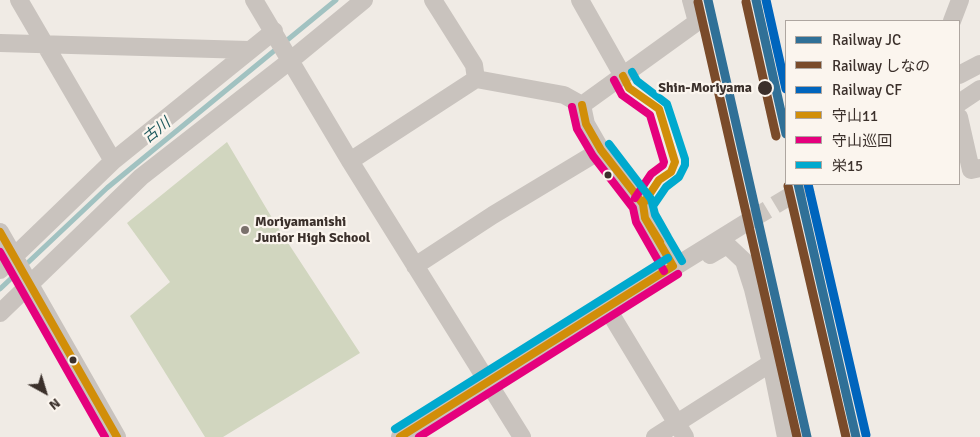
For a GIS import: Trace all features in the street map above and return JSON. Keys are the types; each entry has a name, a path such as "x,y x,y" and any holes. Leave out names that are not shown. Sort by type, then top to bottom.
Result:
{"street":[{"path":"19,0 113,161"},
{"path":"254,0 350,161 522,437"},
{"path":"0,313 28,281 141,177 291,60 364,0"},
{"path":"433,0 474,65 476,79"},
{"path":"580,0 623,76"},
{"path":"582,105 696,22 691,0"},
{"path":"952,20 960,0"},
{"path":"0,270 16,259 113,161 248,50 274,31"},
{"path":"0,43 248,50"},
{"path":"960,74 980,64"},
{"path":"350,161 476,79 555,92 582,105 586,124 601,150 643,204 645,218 673,266"},
{"path":"960,92 980,80"},
{"path":"960,102 980,89"},
{"path":"960,121 971,170 980,168"},
{"path":"415,266 493,215 601,150"},
{"path":"400,437 673,266 752,219"},
{"path":"0,232 117,437"},
{"path":"673,266 691,266 727,245 744,261 753,289 771,363 786,437"},
{"path":"607,308 681,430"},
{"path":"655,437 681,430 771,363"}],"green space":[{"path":"227,142 275,223 360,353 223,437 205,437 130,316 170,282 127,223"}],"waterway":[{"name":"古川","path":"0,289 107,188 336,0"}],"tunnel":[{"path":"752,219 808,185"}],"rail line":[{"name":"JC","path":"708,0 807,437"},
{"name":"JC","path":"756,0 785,130"},
{"name":"CF","path":"766,0 785,85"},
{"name":"しなの","path":"698,2 797,437"},
{"name":"しなの","path":"746,2 776,136"},
{"name":"JC","path":"798,185 856,437"},
{"name":"CF","path":"808,185 866,435"},
{"name":"しなの","path":"788,186 846,437"}],"transit line":[{"name":"栄15","path":"632,72 637,81 667,104 685,159 685,165 679,177 666,187 653,206 655,215 682,261"},
{"name":"守山11","path":"623,76 629,88 659,109 675,162 671,172 659,180 643,204 645,218 673,266"},
{"name":"守山巡回","path":"614,80 622,95 650,115 664,162 663,165 651,174 635,198"},
{"name":"守山11","path":"582,105 586,124 601,150 643,204 645,218 660,242"},
{"name":"守山巡回","path":"572,107 577,129 593,156 633,208 636,222 664,271"},
{"name":"栄15","path":"609,144 651,199 655,214 668,237"},
{"name":"守山11","path":"0,232 117,437"},
{"name":"守山巡回","path":"0,252 105,437"},
{"name":"栄15","path":"395,429 668,258"},
{"name":"守山11","path":"400,437 673,266"},
{"name":"守山巡回","path":"419,437 678,274"}],"place":[{"name":"Shin-Moriyama","path":"765,88"},
{"name":"Moriyamanishi Junior High School","path":"245,230"}]}
